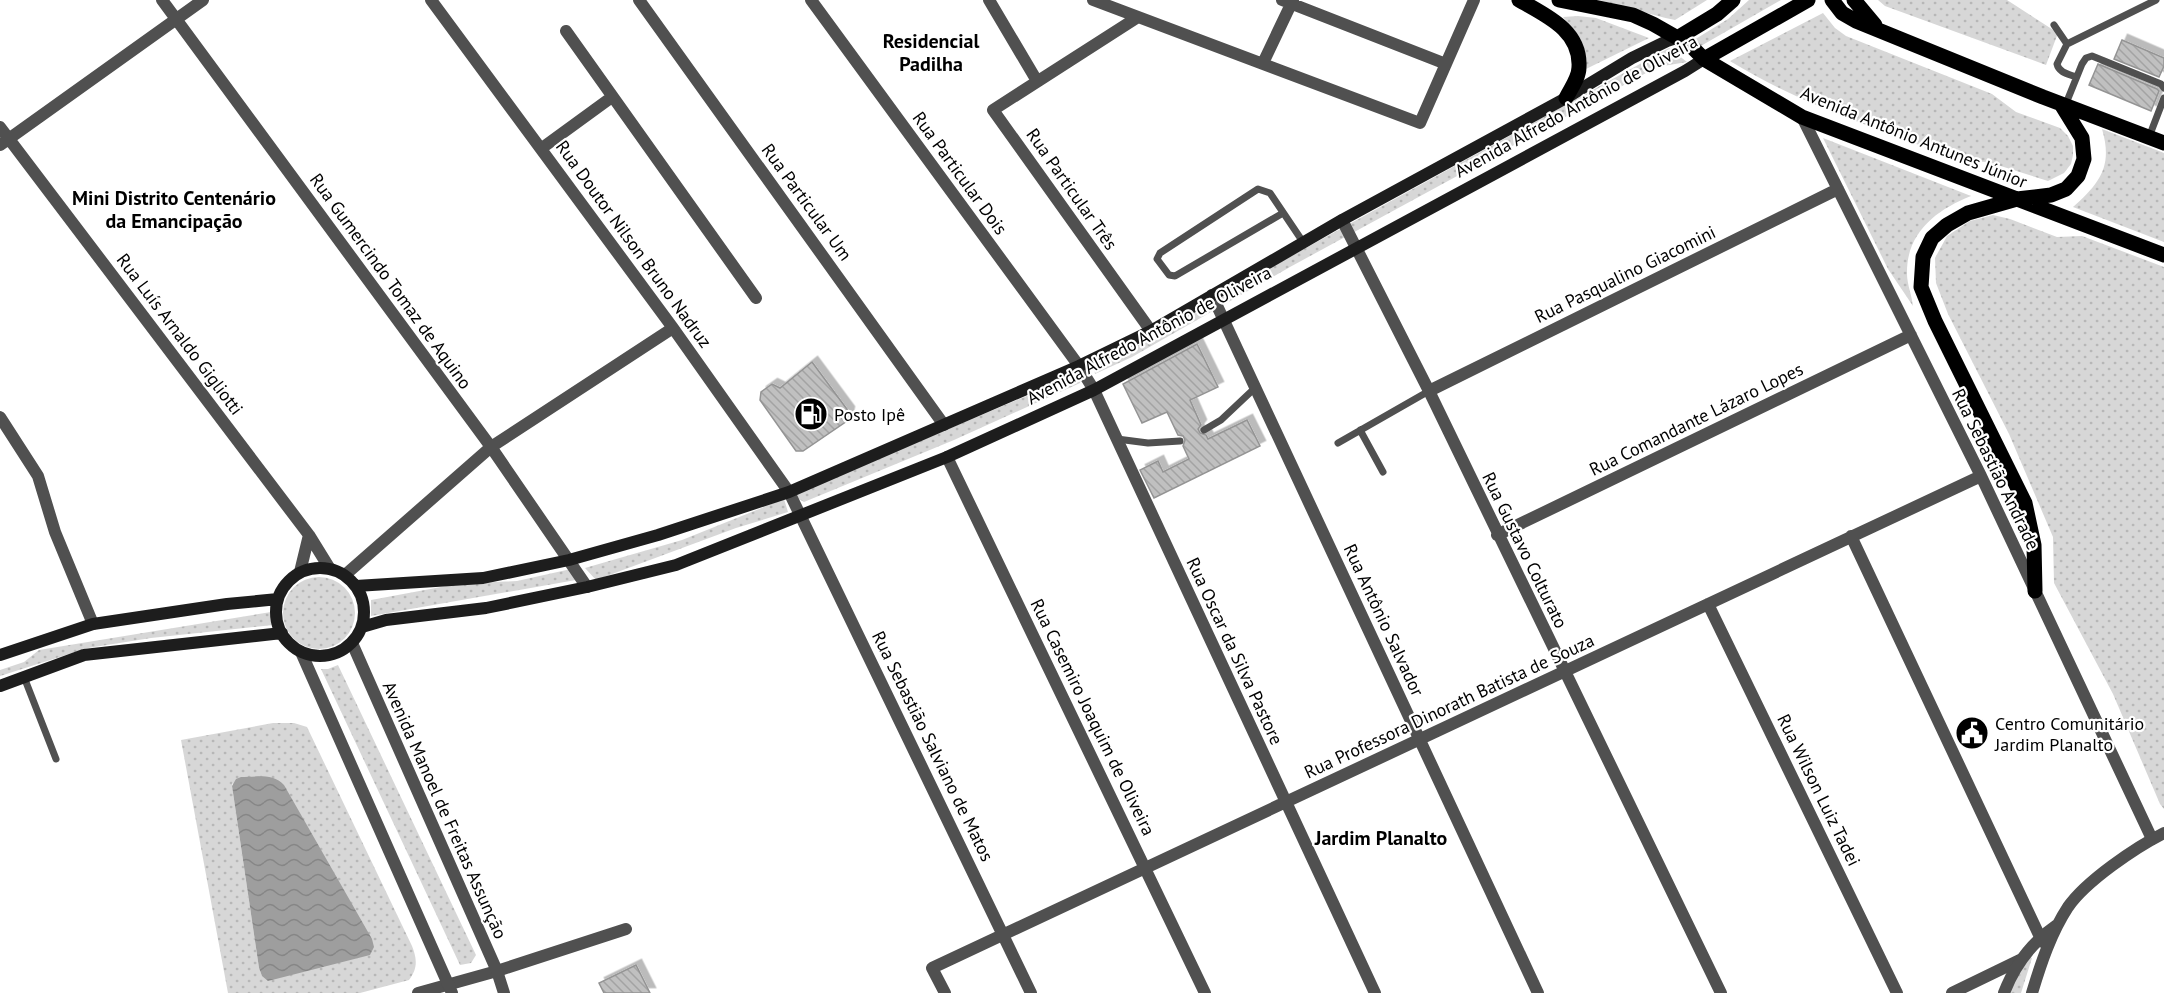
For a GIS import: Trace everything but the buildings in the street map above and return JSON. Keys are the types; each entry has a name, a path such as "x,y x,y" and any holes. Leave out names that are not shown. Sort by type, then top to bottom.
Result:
{"main road":[{"path":"1519,0 1556,21 1570,35 1577,51 1580,67 1566,98"},
{"name":"Avenida Antônio Antunes Júnior","path":"1559,0 1633,15 1679,38 1704,59 1802,117 2164,255"},
{"name":"Avenida Alfredo Antônio de Oliveira","path":"356,586 483,578 569,560 658,535 789,492 1079,366 1151,331 1303,242 1566,98 1632,58 1667,41 1679,38 1717,14 1733,0"},
{"name":"Avenida Alfredo Antônio de Oliveira","path":"362,627 386,620 486,608 587,587 676,565 947,457 1094,390 1685,71 1808,0"},
{"path":"1832,0 1842,13 1856,21 2063,105 2164,143"},
{"path":"1854,0 1870,22 1889,35"},
{"path":"2035,591 2034,545 2025,503 1935,321 1921,287 1923,257 1932,238 1947,225 1968,213 2017,199 2051,195 2066,189 2078,176 2084,159 2082,138 2063,105"},
{"path":"317,568 330,569 345,575 356,586 364,606 362,627 352,643 339,652 324,656 301,652 282,633 276,616 278,599 286,583 300,572 317,568"},
{"path":"0,655 93,624 227,604 278,599"},
{"path":"0,686 84,655 282,633"}],"street":[{"name":"Rua Gumercindo Tomaz de Aquino","path":"162,0 491,447 587,587"},
{"path":"4,142 203,0"},
{"name":"Rua Doutor Nilson Bruno Nadruz","path":"431,0 674,328 789,492 802,515"},
{"name":"Rua Particular Um","path":"639,0 945,425"},
{"name":"Rua Particular Dois","path":"811,0 1079,366 1094,390"},
{"path":"989,0 1037,81"},
{"path":"1100,1 1420,123 1474,0"},
{"path":"1263,63 1289,1 1446,64"},
{"name":"Rua Particular Três","path":"1138,17 993,110 1151,331"},
{"path":"566,31 756,298"},
{"path":"542,148 612,97"},
{"name":"Rua Sebastião Andrade","path":"1802,117 1981,476 2152,839"},
{"name":"Rua Luís Arnaldo Gigliotti","path":"0,127 4,142 309,535 330,569"},
{"name":"Rua Pasqualino Giacomini","path":"1429,391 1838,189"},
{"name":"Rua Gustavo Colturato","path":"1342,220 1429,391 1721,993"},
{"name":"Rua Antônio Salvador","path":"1212,295 1538,993"},
{"path":"345,575 491,447 674,328"},
{"name":"Rua Comandante Lázaro Lopes","path":"1497,535 1911,335"},
{"name":"Rua Oscar da Silva Pastore","path":"1094,390 1375,993"},
{"path":"0,417 38,476 55,531 93,624"},
{"name":"Rua Casemiro Joaquim de Oliveira","path":"947,457 1205,993"},
{"name":"Rua Professora Dinorath Batista de Souza","path":"945,993 932,968 1981,476"},
{"name":"Rua Sebastião Salviano de Matos","path":"802,515 1031,993"},
{"path":"300,572 309,535"},
{"path":"1851,537 2044,942 2032,993"},
{"name":"Rua Wilson Luiz Tadei","path":"1708,604 1897,993"},
{"name":"Avenida Manoel de Freitas Assunção","path":"352,643 497,971 504,993"},
{"path":"301,652 450,989"},
{"path":"1952,993 2020,960 2044,942 2070,905 2099,877 2164,832"},
{"path":"418,993 450,989 497,971 626,929"},
{"path":"2004,993 2020,960"}],"lane":[{"path":"2076,77 2060,70 2057,64 2067,44 2156,0"},
{"path":"2054,25 2067,44"},
{"path":"2063,105 2082,64 2086,58 2092,56 2161,84 2164,88"},
{"path":"2149,137 2164,98"},
{"path":"1283,213 1175,276 1169,276 1158,259 1160,253 1258,189 1270,193 1303,242"},
{"path":"1204,430 1221,420 1256,387"},
{"path":"1338,443 1429,391"},
{"path":"1360,430 1383,472"},
{"path":"1117,439 1148,443 1180,441"},
{"path":"24,677 56,759"}],"shaded area":[{"path":"1599,0 1707,0 1675,20"},
{"path":"1749,0 1781,0 1699,47 1694,40 1728,19"},
{"path":"1878,0 2007,0 2058,33 2046,65 1885,6"},
{"path":"1823,13 1835,28 1846,36 1992,94 2016,112 2060,128 2068,136 2073,146 2071,164 2064,173 2048,181 1988,162 1961,161 1814,104 1757,77 1730,61"},
{"path":"1563,17 1596,18 1649,38 1586,69 1575,31"},
{"path":"1669,48 1687,62 1657,67 1290,267 1132,357 1095,374 1094,368 1140,344 1264,271"},
{"path":"2102,129 2164,153 2164,242 2073,207 2097,182 2102,173 2106,153"},
{"path":"1823,138 1971,196 1935,216 1918,235 1912,246 1907,274 1913,306 1888,269"},
{"path":"1993,215 2057,237 2082,236 2164,267 2164,809 2113,694 2054,583 2053,537 2009,434 1948,314 1936,283 1935,258 1947,236 1970,221"},
{"path":"1076,375 1081,378 1080,383 954,440 804,502 797,498 797,493"},
{"path":"784,499 788,512 736,528 596,580 585,568 682,540"},
{"path":"571,569 576,580 371,616 371,600 457,584 517,581"},
{"path":"326,577 345,587 353,599 355,613 353,627 345,639 333,647 312,649 293,639 285,627 283,606 293,587 305,579"},
{"path":"271,612 273,625 151,638 88,648 0,676 0,670 24,662 39,650"},
{"path":"338,665 476,955 471,963 460,965 321,669"},
{"path":"273,723 294,723 307,727 412,946 416,963 409,980 360,993 228,993 181,740","holes":["233,782 262,976 259,968"]},
{"path":"2025,954 2032,958 2021,993 2009,993"}],"water":[{"path":"269,777 284,785 372,939 374,947 370,955 268,981 262,976 232,786 236,779"}],"place":[{"name":"Posto Ipê","path":"811,414"},
{"name":"Centro Comunitário Jardim Planalto","path":"1972,733"}],"district":[{"name":"Residencial Padilha","path":"931,52"},
{"name":"Mini Distrito Centenário da Emancipação","path":"174,210"},
{"name":"Jardim Planalto","path":"1381,838"}]}
